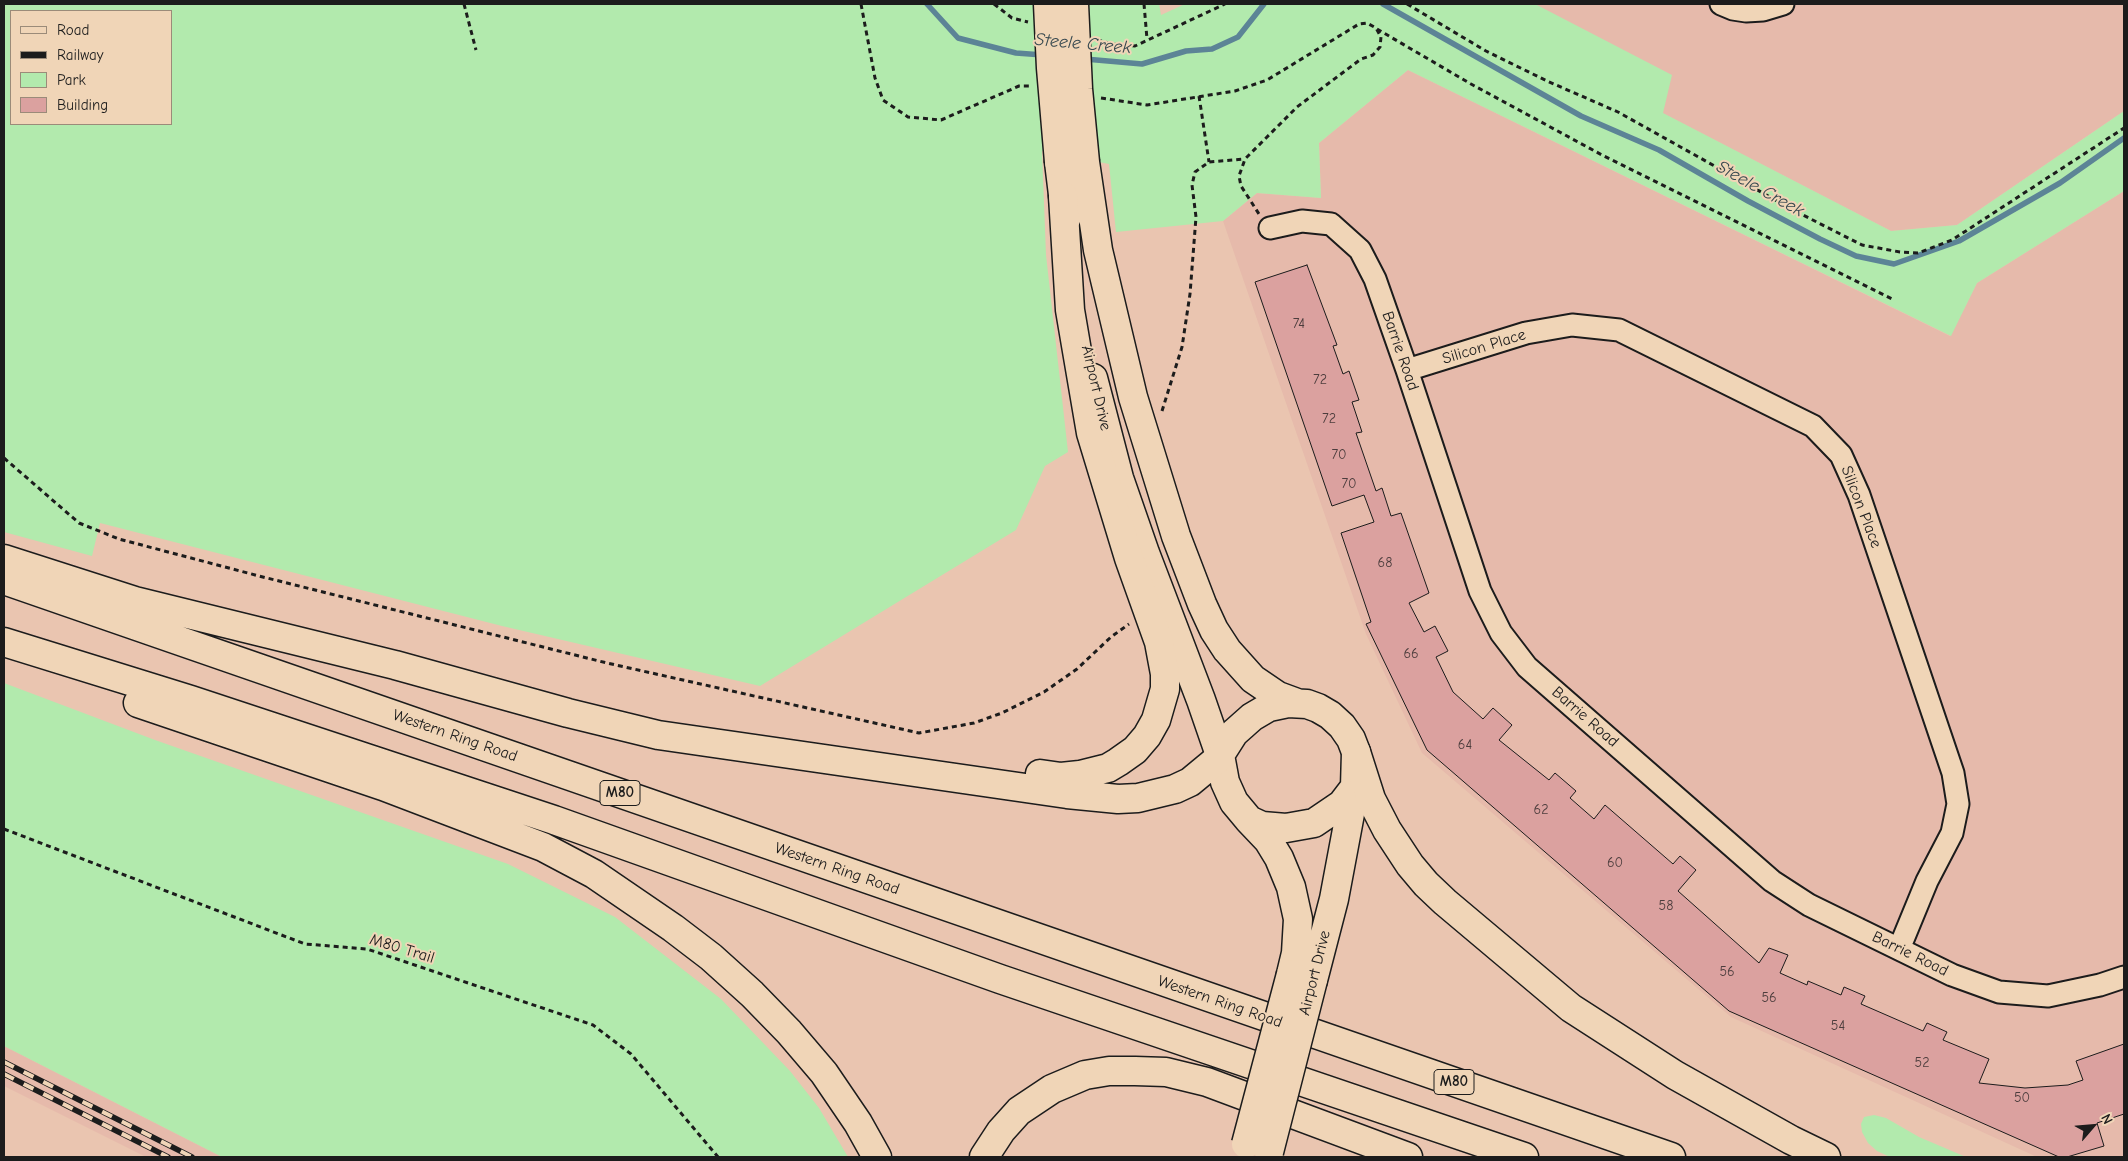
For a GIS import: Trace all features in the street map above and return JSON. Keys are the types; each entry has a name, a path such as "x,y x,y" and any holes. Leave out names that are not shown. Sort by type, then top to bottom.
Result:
{"main road":[{"name":"Airport Drive","path":"1074,4 1078,89 1072,162 1063,196 1079,313 1109,443 1144,553 1198,692 1219,756"},
{"name":"Airport Drive","path":"1039,13 1072,162 1098,250 1116,330 1143,433 1176,536 1202,604 1214,630 1227,650 1253,679 1278,696 1297,703"},
{"path":"849,761 1061,776 1080,775 1108,768 1134,750 1147,736 1162,705 1165,689 1163,659 1113,509 1091,434 1070,310 1063,196"},
{"path":"4,559 135,601 395,665 568,713 658,735 1068,794 1118,799 1138,798 1175,789 1190,782 1219,756 1234,733 1263,710 1277,704 1297,703 1318,708 1330,715 1342,726 1356,752 1371,799 1390,836 1426,884 1452,908 1571,1008 1675,1075 1791,1140 1826,1157"},
{"name":"Western Ring Road","path":"4,580 1671,1157"},
{"path":"4,642 191,700 554,820 1000,979 1524,1157"},
{"path":"4,652 58,676 383,786 543,847 594,874 673,928 711,957 752,994 789,1032 824,1073 858,1123 877,1157"},
{"path":"1219,756 1227,789 1238,809 1249,820 1269,828 1306,825 1320,820 1337,808 1347,799 1355,787 1356,752"},
{"name":"Airport Drive","path":"1256,1153 1302,977 1334,899 1355,787"},
{"name":"Airport Drive","path":"1249,820 1263,834 1276,852 1292,887 1298,926 1296,953 1302,977"},
{"path":"984,1157 1012,1119 1030,1103 1052,1089 1085,1075 1109,1071 1135,1071 1166,1072 1207,1082 1408,1157"}],"street":[{"path":"1721,4 1733,9 1746,11 1763,10 1782,4"},
{"name":"Barrie Road","path":"1270,228 1302,220 1331,224 1360,250 1375,279 1480,591 1501,633 1527,667 1772,881 1809,905 1952,975 1999,992 2048,996 2100,986 2124,977"},
{"name":"Silicon Place","path":"1407,370 1526,333 1572,325 1620,330 1813,426 1841,455 1859,495 1953,773 1958,804 1952,832 1927,881 1898,949"}],"path":[{"path":"464,4 476,50"},
{"path":"862,4 875,78 883,100 908,117 941,120 1018,86 1040,88"},
{"path":"994,4 1012,18 1039,13"},
{"path":"1144,4 1147,39"},
{"path":"1094,39 1112,44 1135,46 1225,4"},
{"path":"1407,4 1486,51 1547,81 1618,112 1795,211 1862,246 1918,253 1952,240 2124,128"},
{"path":"1098,98 1147,105 1235,91 1267,80 1359,24 1366,23 1471,84 1602,155 1892,299"},
{"path":"1270,228 1248,200 1241,186 1239,176 1245,159 1297,108 1361,59 1373,55 1380,47 1381,37 1376,28"},
{"path":"1199,96 1209,162"},
{"path":"1143,433 1159,418 1182,347 1190,294 1195,233 1196,217 1192,185 1195,172 1209,162 1245,159"},
{"path":"4,458 79,523 119,539 607,663 919,732 974,723 1002,713 1044,692 1077,669 1111,637 1148,610"},
{"name":"M80 Trail","path":"4,829 305,944 367,949 593,1025 631,1054 718,1157"}],"shaded area":[{"path":"1535,4 2124,4 2124,111 1957,225 1891,231 1662,113"},
{"path":"1408,70 1950,336 1977,283 2124,191 2124,1157 2037,1157 1731,1017 1422,753 1366,634 1223,221 1257,193 1321,198 1319,143"},
{"path":"4,1046 222,1157 146,1157 4,1086"}],"green space":[{"path":"4,4 1159,4 1161,15 1185,4 1535,4 1672,75 1663,113 1891,231 1957,225 2124,111 2124,191 1977,283 1951,336 1408,70 1319,143 1321,198 1257,193 1223,221 1116,232 1109,164 1042,151 1046,255 1068,452 1045,466 1016,530 760,686 502,626 100,523 92,556 4,532"},
{"path":"4,683 155,740 508,864 615,917 721,999 790,1071 819,1108 848,1157 222,1157 4,1046"},
{"path":"1874,1115 1886,1118 1919,1137 1966,1157 1890,1157 1877,1151 1868,1143 1862,1132 1861,1124 1864,1117"}],"building":[{"path":"1307,265 1337,345 1333,346 1343,374 1349,371 1359,400 1352,402 1362,432 1356,433 1376,491 1382,488 1391,516 1401,513 1429,593 1409,603 1424,632 1435,626 1448,651 1436,657 1453,692 1483,719 1493,708 1512,725 1499,740 1549,780 1555,773 1576,791 1570,798 1594,819 1605,805 1673,864 1680,856 1696,870 1678,891 1759,963 1769,948 1788,955 1780,973 1807,985 1808,981 1841,995 1844,987 1865,996 1861,1004 1923,1031 1927,1023 1947,1032 1943,1040 1989,1059 1979,1083 2025,1088 2068,1085 2083,1080 2076,1061 2124,1044 2124,1114 2097,1123 2104,1146 2067,1157 2059,1157 1729,1011 1427,750 1366,624 1371,622 1341,533 1374,522 1364,495 1332,506 1255,282"}],"waterway":[{"name":"Steele Creek","path":"927,4 958,38 1016,53 1043,55"},
{"name":"Steele Creek","path":"1085,59 1142,64 1186,51 1212,49 1238,37 1264,4"},
{"name":"Steele Creek","path":"1383,4 1581,116 1659,150 1748,201 1820,239 1856,256 1894,264 1959,241 2060,183 2124,138"}],"railway":[{"path":"4,1062 192,1157"},
{"path":"4,1074 168,1157"}]}
